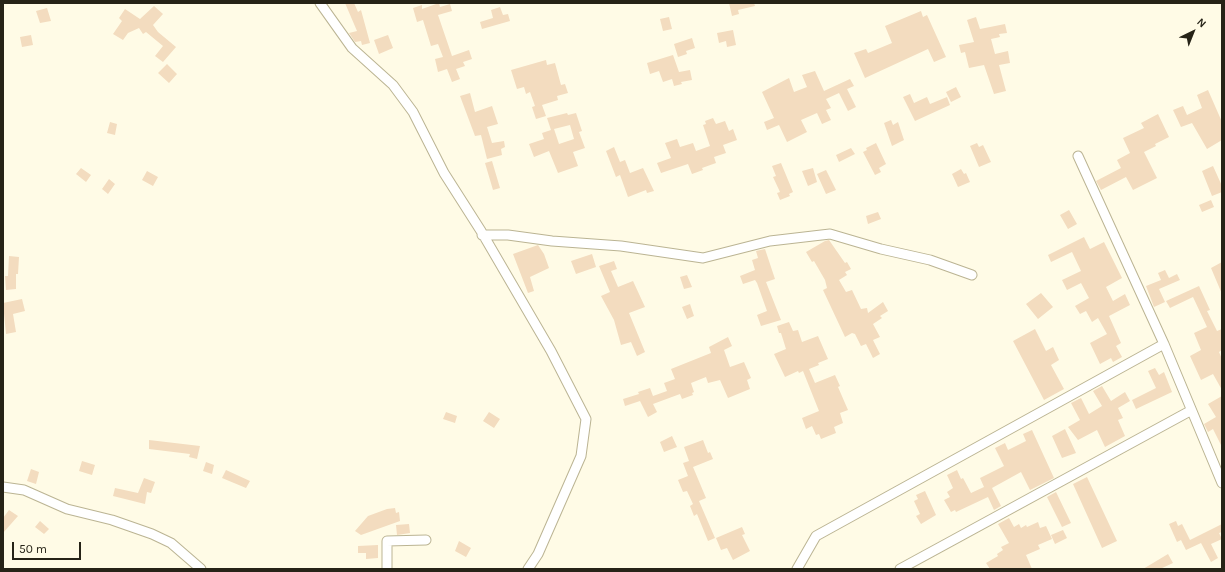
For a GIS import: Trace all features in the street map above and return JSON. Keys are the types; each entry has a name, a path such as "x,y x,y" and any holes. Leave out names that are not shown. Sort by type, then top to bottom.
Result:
{"street":[{"path":"320,3 352,48 393,85 413,112 444,173 551,351 586,419 581,456 538,554 528,569"},
{"path":"1078,156 1164,344 1190,411 1222,483"},
{"path":"482,235 508,235 552,241 621,246 703,258 770,242 830,234 881,249 930,260 972,275"},
{"path":"797,569 816,536 1164,344"},
{"path":"900,569 1190,411"},
{"path":"3,487 24,490 67,509 112,520 152,534 171,543 201,569"},
{"path":"387,569 387,542 426,540"}],"building":[{"path":"345,3 354,3 358,12 361,10 370,43 362,45 361,41 355,42 349,33 357,31"},
{"path":"439,3 440,7 450,4 452,11 438,15 452,56 469,50 472,59 463,62 465,66 456,69 460,79 452,82 447,69 438,72 435,59 443,57 438,44 431,46 423,20 417,22 413,8 422,5 422,9"},
{"path":"729,3 754,3 755,6 738,10 739,14 732,16"},
{"path":"154,6 163,14 153,25 158,32 176,47 163,62 155,56 163,46 146,32 143,34 139,28 128,33 123,40 113,34 122,21 119,18 125,9 140,19"},
{"path":"500,7 503,15 508,14 510,21 482,29 480,22 493,18 491,10"},
{"path":"47,8 51,21 40,23 36,11"},
{"path":"921,11 923,17 927,15 946,57 934,62 928,49 865,78 854,53 866,49 868,53 892,43 885,26"},
{"path":"669,17 672,29 663,31 660,19"},
{"path":"976,17 980,29 1005,24 1007,33 999,34 1000,37 991,39 995,54 1008,51 1010,63 999,65 1006,91 994,94 984,65 969,68 965,52 961,53 959,45 974,42 967,20"},
{"path":"733,30 736,45 727,47 726,41 719,43 717,33"},
{"path":"31,35 33,45 22,47 20,37"},
{"path":"388,35 393,48 379,54 374,40"},
{"path":"692,38 695,48 686,51 687,54 678,57 674,44"},
{"path":"673,55 679,72 690,70 692,80 681,82 682,84 674,86 672,79 663,82 659,71 650,74 647,63"},
{"path":"546,60 547,65 555,63 561,85 565,84 568,93 557,96 558,100 542,105 546,116 536,119 532,107 535,106 530,92 526,94 524,87 517,89 511,70"},
{"path":"167,64 177,74 169,83 158,73"},
{"path":"815,71 824,91 850,79 854,86 847,89 856,107 848,111 839,93 826,99 831,108 826,110 831,120 822,124 817,113 801,120 807,132 787,142 779,125 767,130 764,122 774,118 762,92 789,78 794,92 807,87 802,75"},
{"path":"956,87 961,97 951,102 946,92"},
{"path":"1208,90 1222,122 1222,140 1207,149 1192,123 1181,127 1173,110 1183,106 1187,115 1202,108 1197,95"},
{"path":"470,93 475,112 492,106 498,124 487,127 492,143 504,141 505,147 501,149 502,155 487,159 481,135 475,136 460,96"},
{"path":"910,94 914,103 927,97 930,104 947,97 950,105 915,121 903,97"},
{"path":"567,113 568,115 576,113 582,131 579,132 585,148 573,152 578,166 558,173 549,151 534,157 529,144 544,139 542,133 551,130 547,118","holes":["570,125 574,139 559,144 554,129"]},
{"path":"1158,114 1169,137 1155,144 1156,146 1144,152 1157,178 1133,190 1126,177 1101,190 1096,181 1121,168 1117,160 1130,153 1123,138 1144,128 1141,123"},
{"path":"713,118 716,124 725,121 729,131 733,129 737,140 723,145 726,153 714,157 716,163 702,168 703,170 692,174 688,164 661,173 657,163 671,158 665,143 677,139 680,147 693,143 696,151 710,146 703,125 706,124 705,121"},
{"path":"891,120 893,125 898,122 904,140 892,146 884,123"},
{"path":"110,122 117,124 115,135 107,133"},
{"path":"876,143 886,164 879,168 881,172 875,175 863,152 867,150 866,148"},
{"path":"977,143 979,147 983,145 991,162 979,167 970,146"},
{"path":"614,147 620,162 625,160 630,173 643,168 654,191 647,193 646,190 628,197 620,175 616,177 606,151"},
{"path":"851,148 855,154 839,162 836,155"},
{"path":"492,161 500,188 493,190 485,163"},
{"path":"781,163 793,192 789,194 790,196 780,200 777,193 780,192 773,177 776,176 772,166"},
{"path":"1213,166 1222,186 1222,192 1212,196 1202,171"},
{"path":"81,168 91,175 86,182 76,174"},
{"path":"813,168 817,182 808,186 802,171"},
{"path":"961,169 964,174 966,173 970,182 958,187 952,174"},
{"path":"826,170 836,190 826,194 817,174"},
{"path":"147,171 158,177 153,186 142,180"},
{"path":"109,179 115,184 108,194 102,189"},
{"path":"1211,200 1214,207 1202,212 1199,205"},
{"path":"1069,210 1077,224 1068,229 1060,215"},
{"path":"878,212 881,219 868,224 866,216"},
{"path":"1084,237 1090,249 1104,242 1122,278 1106,287 1113,301 1125,294 1130,305 1109,316 1121,343 1116,346 1122,357 1113,362 1111,358 1100,364 1090,343 1107,334 1098,318 1092,322 1086,311 1080,314 1075,306 1089,298 1081,283 1067,290 1062,280 1081,271 1072,252 1051,262 1048,255"},
{"path":"829,240 851,269 845,272 847,275 839,280 846,292 852,290 861,309 867,308 868,313 883,302 888,311 880,316 882,318 873,324 880,337 873,340 880,354 873,358 866,344 861,346 855,334 852,333 845,337 823,290 827,288 825,280 814,261 812,262 806,252"},
{"path":"538,245 544,254 549,268 530,277 534,291 528,293 513,254"},
{"path":"765,249 775,279 766,282 781,320 761,326 757,315 767,311 757,283 755,280 743,284 740,276 755,270 752,260 758,258 756,251"},
{"path":"592,254 596,267 576,274 571,261"},
{"path":"9,256 19,257 18,274 16,274 16,289 6,290 5,276 8,276"},
{"path":"614,261 617,269 611,271 618,287 633,281 645,307 629,313 645,352 637,356 631,342 621,345 614,320 601,296 610,292 599,266"},
{"path":"1222,262 1222,294 1211,268"},
{"path":"1165,270 1169,278 1177,274 1180,280 1159,289 1165,302 1154,307 1146,286 1161,280 1158,273"},
{"path":"687,275 692,287 684,289 680,277"},
{"path":"1199,286 1210,310 1207,311 1217,331 1222,329 1222,350 1219,352 1222,359 1222,390 1213,374 1201,380 1190,356 1201,350 1194,333 1207,327 1193,297 1170,308 1166,301"},
{"path":"1041,293 1053,307 1038,319 1026,304"},
{"path":"22,299 25,311 13,314 16,332 6,334 3,303"},
{"path":"690,304 694,316 687,319 682,307"},
{"path":"789,322 793,331 798,330 802,342 818,336 828,359 809,369 815,383 835,375 840,386 838,387 848,410 840,413 843,423 834,427 836,433 821,439 819,434 816,435 812,426 806,429 802,418 819,411 803,371 799,373 798,371 785,377 774,354 786,349 777,326"},
{"path":"1035,329 1046,351 1053,347 1059,360 1051,365 1064,389 1044,400 1013,341"},
{"path":"728,337 732,346 724,350 730,367 744,362 751,378 747,380 750,389 728,398 720,380 708,383 706,377 691,383 694,392 692,393 693,395 682,399 680,394 653,404 657,412 648,417 640,401 625,406 623,399 639,394 638,392 650,388 653,396 667,391 664,383 675,379 671,369 711,353 709,347"},
{"path":"1155,368 1159,375 1164,372 1172,392 1136,409 1132,400 1156,388 1148,371"},
{"path":"1102,386 1111,401 1125,392 1130,401 1118,408 1123,418 1118,420 1125,436 1105,447 1097,430 1078,440 1068,427 1080,420 1071,403 1081,398 1089,414 1102,406 1093,391"},
{"path":"1222,396 1222,447 1213,429 1208,432 1204,424 1216,417 1208,404"},
{"path":"446,412 457,416 455,423 443,419"},
{"path":"489,412 500,419 494,428 483,421"},
{"path":"1065,429 1076,453 1062,458 1052,436"},
{"path":"1032,430 1054,478 1030,490 1021,472 992,488 1001,506 994,510 988,497 956,512 955,510 951,512 944,500 950,497 947,492 953,488 947,475 957,470 961,479 963,478 971,493 984,487 980,478 1004,466 995,448 1005,443 1008,450 1026,441 1023,434"},
{"path":"672,436 677,447 664,452 660,442"},
{"path":"149,440 200,446 197,459 189,457 190,454 149,449"},
{"path":"703,440 708,453 710,452 713,459 693,467 706,498 699,501 715,538 708,541 697,514 694,516 690,506 693,504 687,491 683,492 678,480 688,476 683,463 689,461 684,447"},
{"path":"82,461 95,465 92,475 79,471"},
{"path":"206,462 214,465 212,474 203,471"},
{"path":"31,469 39,472 36,484 27,481"},
{"path":"226,470 250,481 246,488 222,478"},
{"path":"1087,477 1117,541 1102,548 1073,484"},
{"path":"144,478 155,482 151,493 147,492 145,504 113,496 115,488 138,493"},
{"path":"925,491 936,515 921,524 916,516 920,514 914,501 918,499 916,495"},
{"path":"1056,492 1071,523 1062,527 1047,497"},
{"path":"395,508 396,513 399,512 400,521 361,535 355,531 368,516 387,509"},
{"path":"9,510 18,516 3,533 3,518"},
{"path":"1009,518 1014,527 1019,524 1021,528 1038,522 1040,528 1046,526 1052,539 1038,545 1040,549 1026,555 1032,569 990,569 986,563 998,556 997,554 1003,550 1001,547 1009,543 998,524"},
{"path":"40,521 49,529 44,534 35,527"},
{"path":"1176,521 1178,526 1182,524 1190,540 1222,524 1222,532 1219,533 1222,539 1211,544 1218,558 1211,562 1201,543 1186,550 1181,540 1177,542 1169,524"},
{"path":"409,524 410,533 397,535 396,525"},
{"path":"742,527 745,534 742,535 750,551 733,560 727,548 721,550 716,538"},
{"path":"1063,530 1067,538 1055,544 1051,535"},
{"path":"459,541 471,548 466,557 455,551"},
{"path":"378,545 378,558 366,559 366,553 358,553 358,546"},
{"path":"1168,554 1173,563 1160,569 1143,569"}]}
